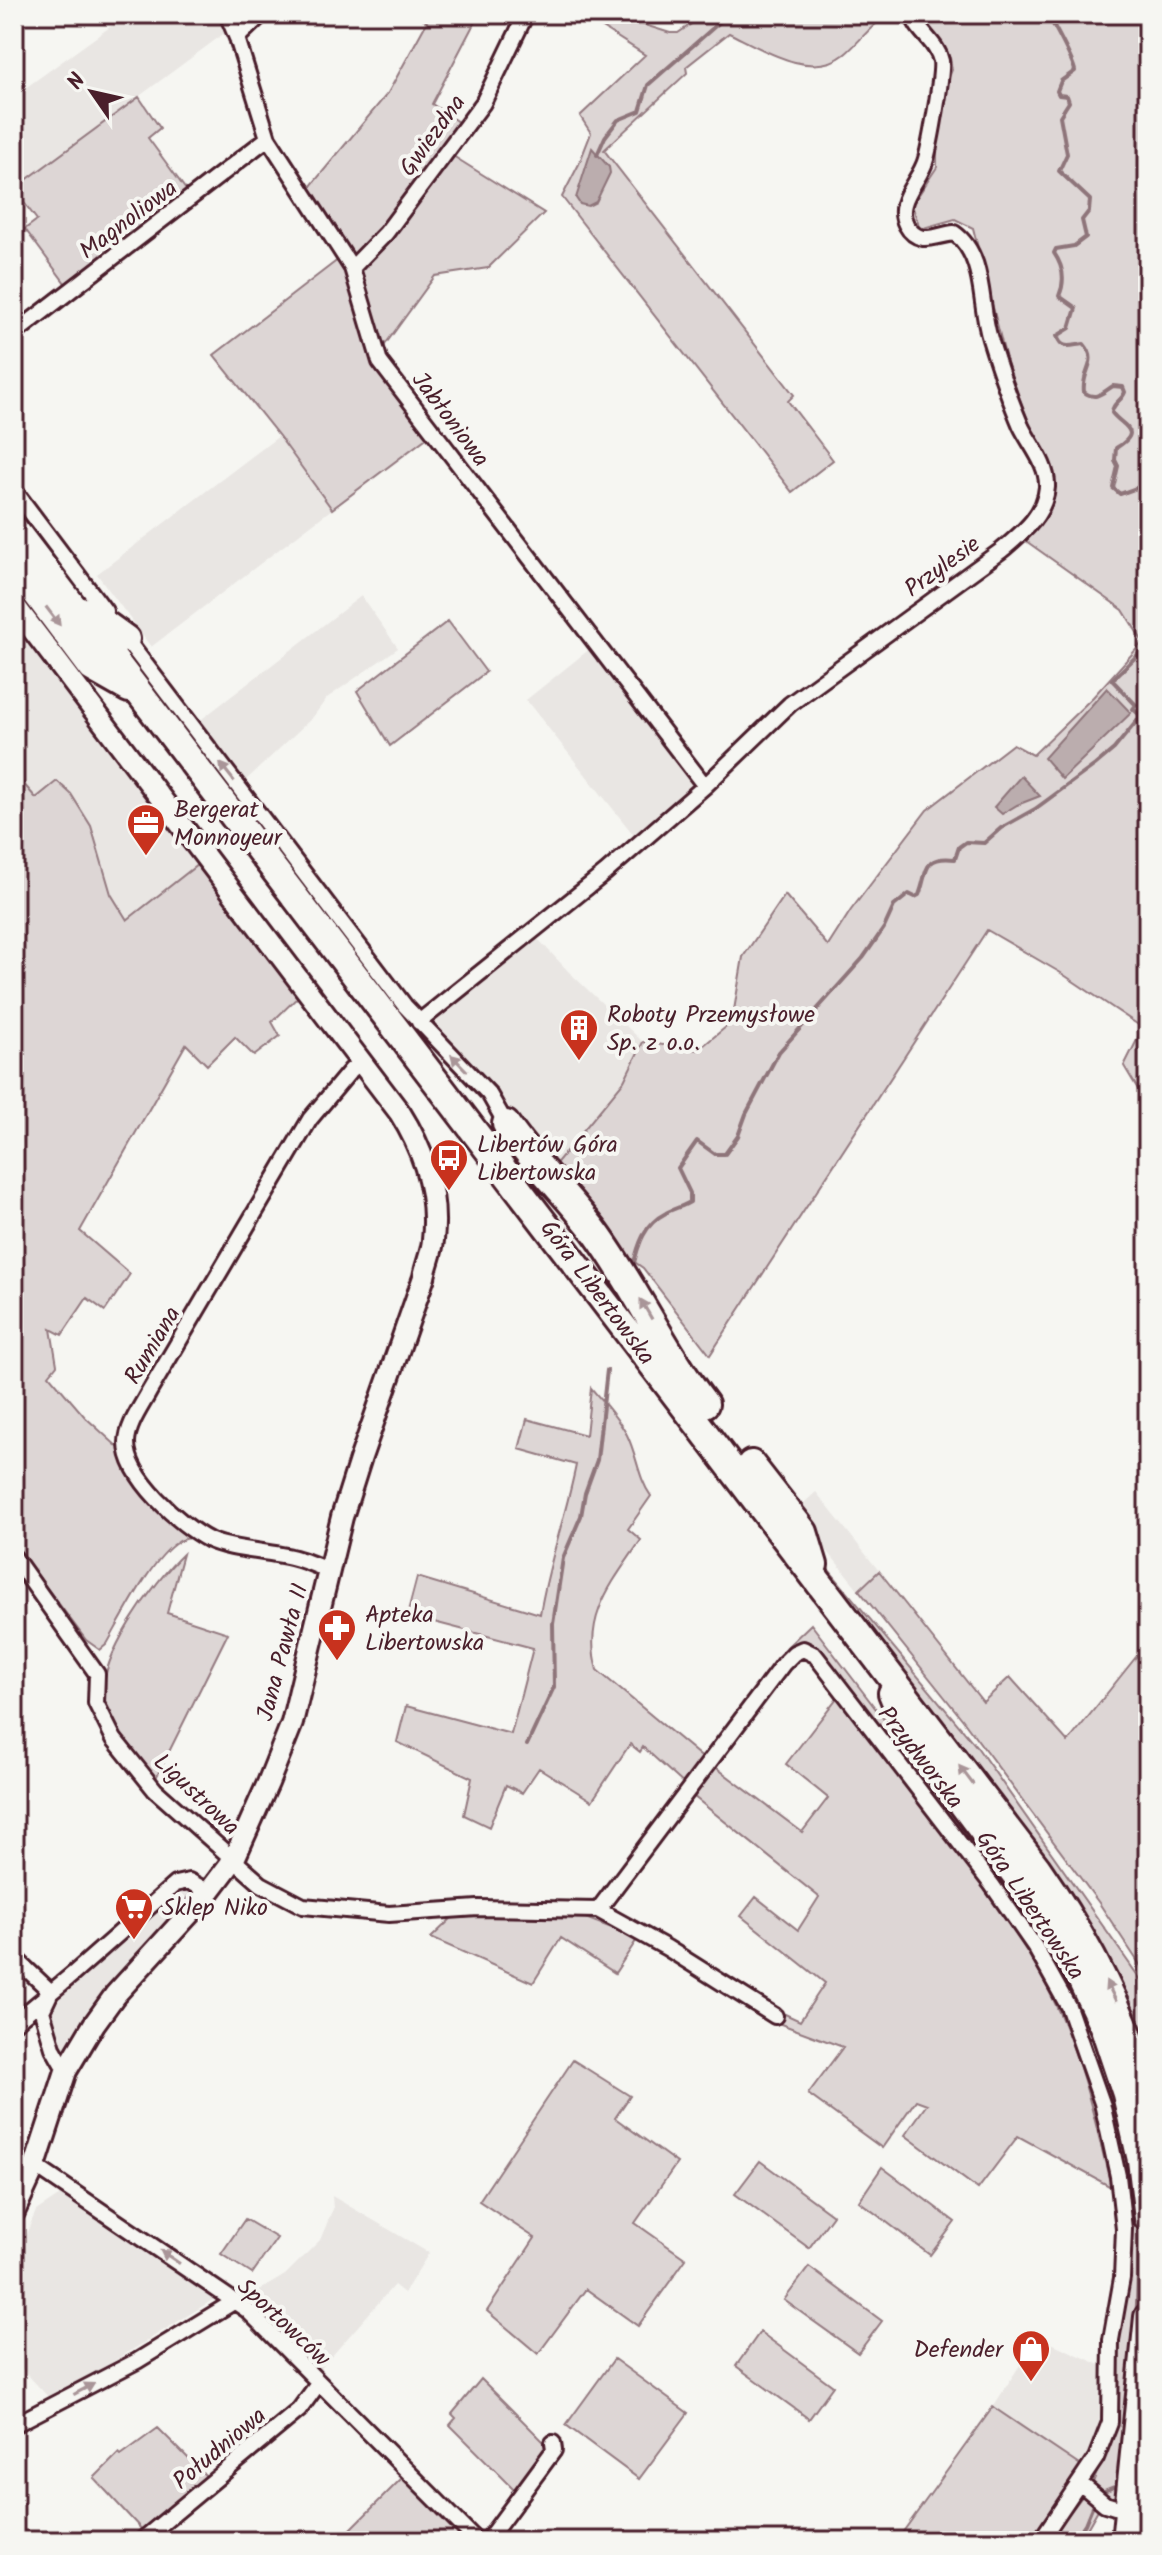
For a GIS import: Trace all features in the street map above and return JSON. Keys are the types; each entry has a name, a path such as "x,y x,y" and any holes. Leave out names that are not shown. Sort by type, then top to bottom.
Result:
{"highway":[{"name":"Góra Libertowska","path":"14,529 1023,1850 1073,1922 1116,2001 1148,2090"},
{"name":"Góra Libertowska","path":"14,564 92,668 141,695"},
{"path":"64,595 126,639"},
{"path":"506,1124 595,1232 631,1285 690,1384 804,1532 820,1583"},
{"name":"Góra Libertowska","path":"878,1660 907,1730 1045,1916 1095,2006 1129,2104 1141,2160 1148,2218"},
{"path":"1125,2541 1148,2317"},
{"path":"1147,2541 1148,2535"}],"street":[{"name":"Jabłoniowa","path":"227,14 268,138 352,268 380,362 705,786"},
{"path":"237,38 262,14"},
{"name":"Gwiezdna","path":"352,268 386,233 483,103 526,14"},
{"name":"Przylesie","path":"419,1022 594,882 705,786 790,704 1002,550 1033,521 1044,499 1047,484 1044,467 1021,426 989,336 974,258 966,242 954,233 922,238 912,232 904,217 904,204 926,162 941,77 941,61 930,40 914,22 912,14"},
{"name":"Magnoliowa","path":"14,334 268,138"},
{"path":"14,490 105,611"},
{"path":"14,605 362,1061"},
{"path":"126,639 419,1022 489,1094 506,1124"},
{"name":"Jana Pawła II","path":"14,2212 35,2166 66,2071 115,1995 209,1892 234,1859 292,1723 360,1460 424,1277 433,1239 431,1193 418,1144 400,1113 362,1061"},
{"name":"Rumiana","path":"330,1571 295,1558 211,1540 173,1513 139,1478 130,1460 127,1442 132,1424 149,1392 310,1119 362,1061"},
{"name":"Ligustrowa","path":"14,1557 97,1674 96,1703 114,1739 155,1790 234,1859"},
{"name":"Przydworska","path":"598,1910 783,1664 799,1650 815,1655 992,1885 1035,1947 1068,2006 1102,2103 1118,2176 1124,2260 1111,2340 1110,2422 1102,2446 1081,2484"},
{"path":"234,1859 261,1884 303,1906 389,1914 478,1908 598,1910 667,1948 775,2016"},
{"path":"14,2023 175,1884 189,1881 209,1892"},
{"path":"14,1957 51,1992"},
{"path":"51,1992 42,2011 53,2048 66,2071"},
{"name":"Sportowców","path":"35,2166 235,2301 477,2541"},
{"path":"14,2425 137,2361 235,2301"},
{"name":"Południowa","path":"141,2541 299,2410 318,2384"},
{"path":"487,2541 554,2450 553,2443"},
{"path":"1040,2541 1081,2484 1105,2504 1128,2511"}],"shaded area":[{"path":"128,14 220,14 226,32 14,189 14,92 17,94"},
{"path":"415,14 479,14 432,104 465,127 352,268 305,193 388,93 427,22"},
{"path":"581,14 610,14 678,33 706,14 892,14 873,26 845,54 832,62 817,64 787,60 729,33 686,67 687,73 604,150 794,395 788,401 833,460 792,492 562,197 591,133 580,116 645,55"},
{"path":"907,14 1148,14 1148,1106 1124,1066 1143,1028 1061,973 987,930 710,1355 643,1268 609,1244 549,1172 624,1081 643,1042 698,1050 732,1022 743,957 785,895 828,946 851,910 927,810 1013,744 1033,755 1093,697 1143,642 1123,610 1026,541 1050,502 1053,484 1009,371 973,228 955,219 920,229 912,205 937,167 937,106 952,70 950,58 918,19"},
{"path":"139,97 160,128 148,138 189,194 68,287 25,229 37,220 14,189"},
{"path":"592,148 609,167 610,173 596,202 588,206 580,204 576,198"},
{"path":"453,156 544,213 488,268 435,276 379,353 358,276"},
{"path":"339,259 351,285 372,364 429,436 332,509 214,355"},
{"path":"279,436 332,509 151,647 97,574"},
{"path":"361,596 398,648 327,698 313,717 244,782 198,722"},
{"path":"448,621 486,672 390,746 357,691"},
{"path":"14,625 197,865 127,920 111,894 91,826 36,798 14,773"},
{"path":"591,648 697,785 637,839 526,700"},
{"path":"1107,688 1131,713 1062,779 1044,758"},
{"path":"14,773 36,798 57,781 71,794 91,826 111,894 127,920 197,865 298,997 272,1022 280,1036 254,1056 235,1037 207,1065 186,1044 80,1231 130,1274 105,1311 87,1298 62,1335 51,1329 57,1365 49,1375 85,1417 119,1448 135,1483 149,1500 196,1536 178,1542 158,1560 107,1644 100,1650 86,1640 14,1544"},
{"path":"1021,776 1040,796 1002,814 994,807"},
{"path":"537,938 643,1042 624,1081 554,1167 501,1096 436,1023 439,1015"},
{"path":"591,1388 627,1435 651,1496 628,1529 641,1540 611,1585 597,1616 593,1651 597,1670 705,1760 686,1786 643,1747 640,1752 630,1744 592,1801 539,1768 522,1793 506,1785 489,1827 464,1815 472,1778 397,1742 406,1706 511,1734 533,1648 407,1615 417,1577 540,1614 576,1465 519,1449 527,1419 586,1435"},
{"path":"816,1492 879,1571 859,1590 795,1511"},
{"path":"789,1516 828,1569 977,1747 1143,1983 1148,1993 1148,2054 1123,1992 1067,1894 784,1520"},
{"path":"183,1554 167,1613 228,1633 156,1778 112,1724 104,1703 104,1685 108,1666 129,1623 157,1583"},
{"path":"879,1571 983,1702 1010,1677 1068,1742 1148,1642 1148,1977 1099,1903 963,1720 859,1590"},
{"path":"811,1624 1034,1922 1059,1963 1090,2026 1115,2095 1131,2164 1137,2234 1136,2310 1117,2498 1103,2497 1092,2485 1110,2440 1124,2195 1048,1959 805,1643 788,1646"},
{"path":"840,1694 996,1906 1048,1989 1078,2061 1111,2187 1018,2136 978,2189 905,2135 927,2104 916,2100 882,2148 808,2094 843,2047 778,2023 785,2014 800,2021 825,1983 741,1916 756,1897 798,1930 819,1897 693,1796 714,1766 802,1832 828,1798 786,1764"},
{"path":"189,1885 203,1894 65,2053 51,2019 67,1987 174,1890"},
{"path":"575,1914 638,1938 615,1973 561,1938 533,1983 431,1938 455,1915"},
{"path":"573,2060 630,2096 615,2118 677,2163 635,2223 686,2259 638,2326 586,2289 538,2354 487,2311 535,2238 479,2201"},
{"path":"760,2161 833,2215 809,2248 735,2194"},
{"path":"882,2167 955,2222 930,2255 859,2201"},
{"path":"60,2195 216,2298 51,2400 14,2360 14,2262 36,2211"},
{"path":"332,2196 429,2253 404,2293 394,2285 316,2374 252,2308 252,2295 285,2275 320,2240 333,2209"},
{"path":"245,2219 277,2238 252,2274 221,2254"},
{"path":"809,2267 882,2321 858,2353 784,2300"},
{"path":"760,2332 833,2386 809,2419 736,2366"},
{"path":"1038,2337 1107,2368 1100,2433 1082,2467 993,2407"},
{"path":"614,2359 688,2413 639,2479 566,2425"},
{"path":"481,2379 549,2447 517,2492 450,2425 456,2418 452,2414"},
{"path":"993,2407 1082,2467 1030,2541 906,2541 900,2536"},
{"path":"158,2428 208,2478 144,2532 94,2478 119,2453 121,2455"},
{"path":"404,2476 466,2541 339,2541"},
{"path":"1084,2494 1100,2506 1080,2541 1048,2541"}],"waterway":[{"path":"597,155 605,137 618,120 640,111 648,85 729,14"},
{"path":"1046,14 1075,71 1061,81 1057,91 1059,95 1067,96 1069,102 1060,116 1067,154 1059,171 1090,200 1089,211 1082,220 1086,237 1074,246 1056,249 1054,253 1062,273 1059,296 1076,308 1070,328 1057,336 1064,345 1084,344 1088,351 1090,362 1084,392 1096,396 1113,386 1123,387 1125,392 1112,413 1130,433 1116,448 1118,466 1113,488 1120,494 1142,486 1148,488"},
{"path":"1148,508 1137,531 1148,540"},
{"path":"633,1267 640,1243 652,1223 690,1202 690,1193 678,1168 697,1141 715,1154 725,1154 738,1136 746,1114 779,1052 863,958 884,928 894,906 909,894 919,895 931,863 944,858 955,859 959,847 966,842 984,843 1114,749 1141,716 1133,709 1136,705 1112,680 1148,645"},
{"path":"527,1745 554,1687 553,1624 563,1558 581,1516 585,1493 597,1460 607,1370"},
{"path":"1104,2491 1114,2487"},
{"path":"1073,2541 1085,2524 1094,2502"}],"place":[{"name":"Bergerat Monnoyeur","path":"146,857"},
{"name":"Roboty Przemysłowe Sp. z o.o.","path":"579,1062"},
{"name":"Libertów Góra Libertowska","path":"449,1192"},
{"name":"Apteka Libertowska","path":"337,1662"},
{"name":"Sklep Niko","path":"134,1941"},
{"name":"Defender","path":"1031,2383"}]}
